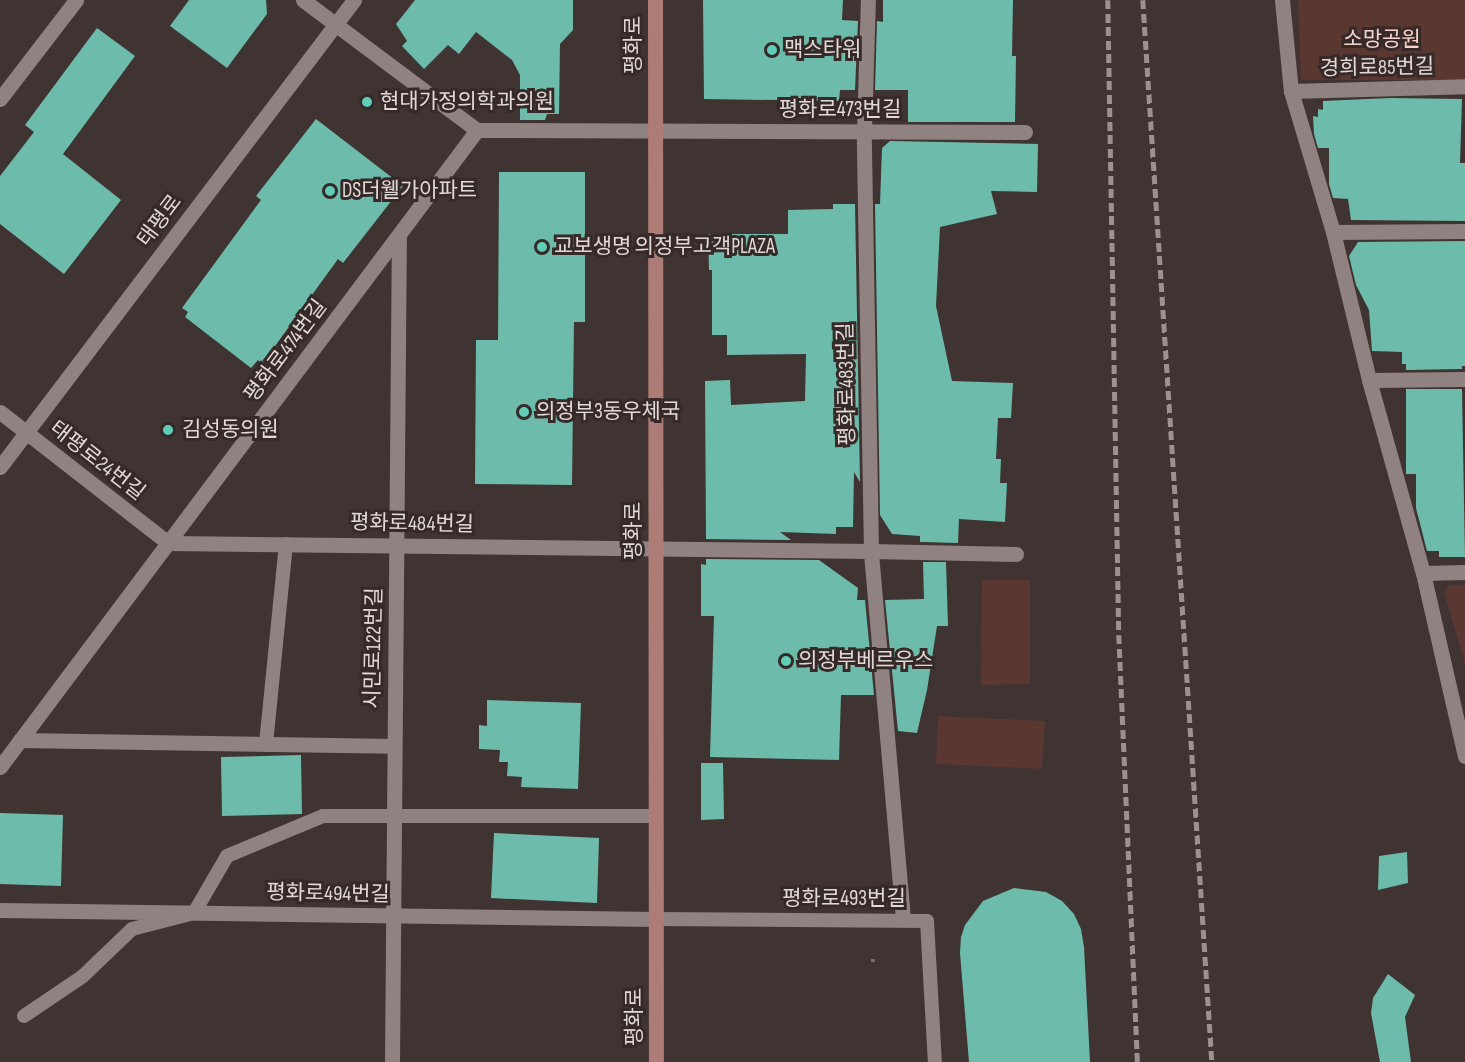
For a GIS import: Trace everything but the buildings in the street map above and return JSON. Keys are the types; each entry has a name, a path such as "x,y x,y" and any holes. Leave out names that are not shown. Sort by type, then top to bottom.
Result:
{"main road":[{"name":"평화로","path":"654,0 656,1062"}],"street":[{"path":"0,99 76,0"},
{"path":"303,0 477,130 655,130"},
{"name":"태평로","path":"0,467 354,0"},
{"name":"평화로483번길","path":"868,0 864,131 871,551 903,919"},
{"path":"1282,0 1291,91 1333,232 1369,380 1423,573 1465,756"},
{"name":"경희로85번길","path":"1291,91 1465,86"},
{"name":"평화로474번길","path":"0,767 477,130"},
{"name":"평화로473번길","path":"655,130 1025,132"},
{"path":"1333,232 1465,231"},
{"name":"시민로122번길","path":"392,1062 399,235"},
{"path":"1369,380 1465,379"},
{"name":"태평로24번길","path":"0,412 168,543"},
{"name":"평화로484번길","path":"168,543 656,548"},
{"path":"656,548 1016,554"},
{"path":"1423,573 1465,572"},
{"path":"20,741 394,746"},
{"name":"평화로494번길","path":"0,910 656,919"}],"lane":[{"path":"266,744 286,544"},
{"path":"24,1016 83,976 132,929 194,913 227,856 323,816 656,816"},
{"name":"평화로493번길","path":"656,919 903,919 927,921 935,1062"}],"green space":[{"name":"소망공원","path":"1298,0 1465,0 1465,80 1301,80"},
{"path":"982,580 1030,580 1030,684 981,685"},
{"path":"1449,585 1465,585 1465,663 1444,592"},
{"path":"938,716 1045,721 1042,769 936,764"}],"railway":[{"path":"1108,0 1119,635 1138,1062"},
{"path":"1143,0 1212,1062"}],"place":[{"name":"맥스타워","path":"772,50"},
{"name":"현대가정의학과의원","path":"367,102"},
{"name":"DS더웰가아파트","path":"330,191"},
{"name":"교보생명 의정부고객PLAZA","path":"542,247"},
{"name":"의정부3동우체국","path":"524,412"},
{"name":"김성동의원","path":"168,430"},
{"name":"의정부베르우스","path":"786,661"}]}
